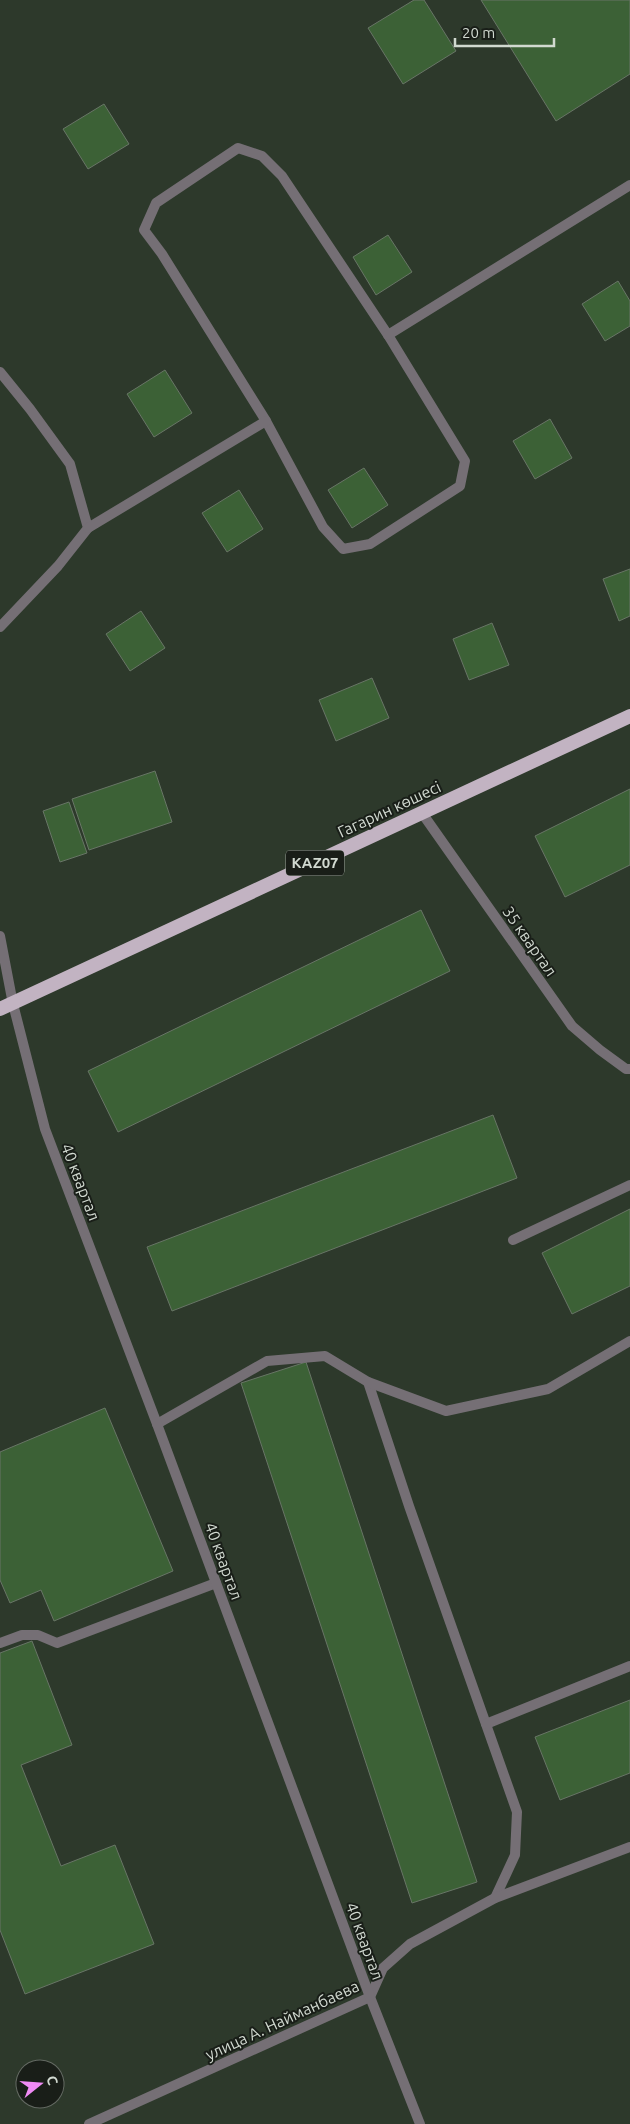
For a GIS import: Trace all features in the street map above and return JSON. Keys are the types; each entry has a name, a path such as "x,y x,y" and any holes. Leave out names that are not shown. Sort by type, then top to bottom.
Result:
{"highway":[{"name":"Гагарин көшесі","path":"6,1007 630,716"}],"street":[{"path":"238,148 262,156 282,176 388,335 465,461 460,486 370,544 344,549 323,527 266,421 162,254 144,230 156,203 238,148"},
{"path":"388,335 630,185"},
{"path":"0,372 70,464 88,528"},
{"path":"0,627 58,566 88,528 266,421"},
{"name":"35 квартал","path":"422,813 572,1026 600,1050 626,1069 630,1069"},
{"name":"40 квартал","path":"0,936 6,1007 45,1129 370,1997 420,2124"},
{"path":"513,1240 630,1185"},
{"path":"157,1424 267,1361 325,1356 368,1382 446,1411 548,1388 630,1341"},
{"path":"368,1382 409,1506 517,1812 515,1855 495,1898"},
{"path":"0,1643 22,1635 38,1635 57,1643 216,1583"},
{"path":"486,1724 630,1666"},
{"name":"улица А. Найманбаева","path":"89,2124 370,1997 383,1968 410,1944 495,1898 630,1847"}],"building":[{"path":"414,0 424,0 456,51 403,84 368,28"},
{"path":"481,0 630,0 630,74 556,121"},
{"path":"104,104 129,144 88,169 63,129"},
{"path":"388,235 412,272 376,295 353,257"},
{"path":"618,281 630,301 630,326 605,341 582,304"},
{"path":"165,370 192,413 154,437 127,394"},
{"path":"550,419 572,458 535,479 513,441"},
{"path":"364,468 388,505 352,528 328,490"},
{"path":"239,490 263,529 227,552 202,513"},
{"path":"630,569 630,616 619,621 603,579"},
{"path":"141,611 165,648 130,671 106,634"},
{"path":"492,623 509,665 469,680 453,639"},
{"path":"372,678 389,718 336,741 319,700"},
{"path":"155,771 172,822 89,850 72,799"},
{"path":"630,789 630,865 565,897 535,836"},
{"path":"69,802 87,853 60,862 43,811"},
{"path":"421,910 450,971 118,1132 88,1071"},
{"path":"493,1115 517,1178 172,1311 147,1247"},
{"path":"630,1209 630,1286 572,1314 542,1253"},
{"path":"306,1362 477,1882 412,1903 241,1383"},
{"path":"105,1408 173,1571 54,1621 41,1590 10,1603 0,1580 0,1452"},
{"path":"32,1641 72,1745 21,1765 61,1866 115,1845 154,1944 25,1994 0,1930 0,1653"},
{"path":"630,1700 630,1773 560,1800 535,1737"}]}
